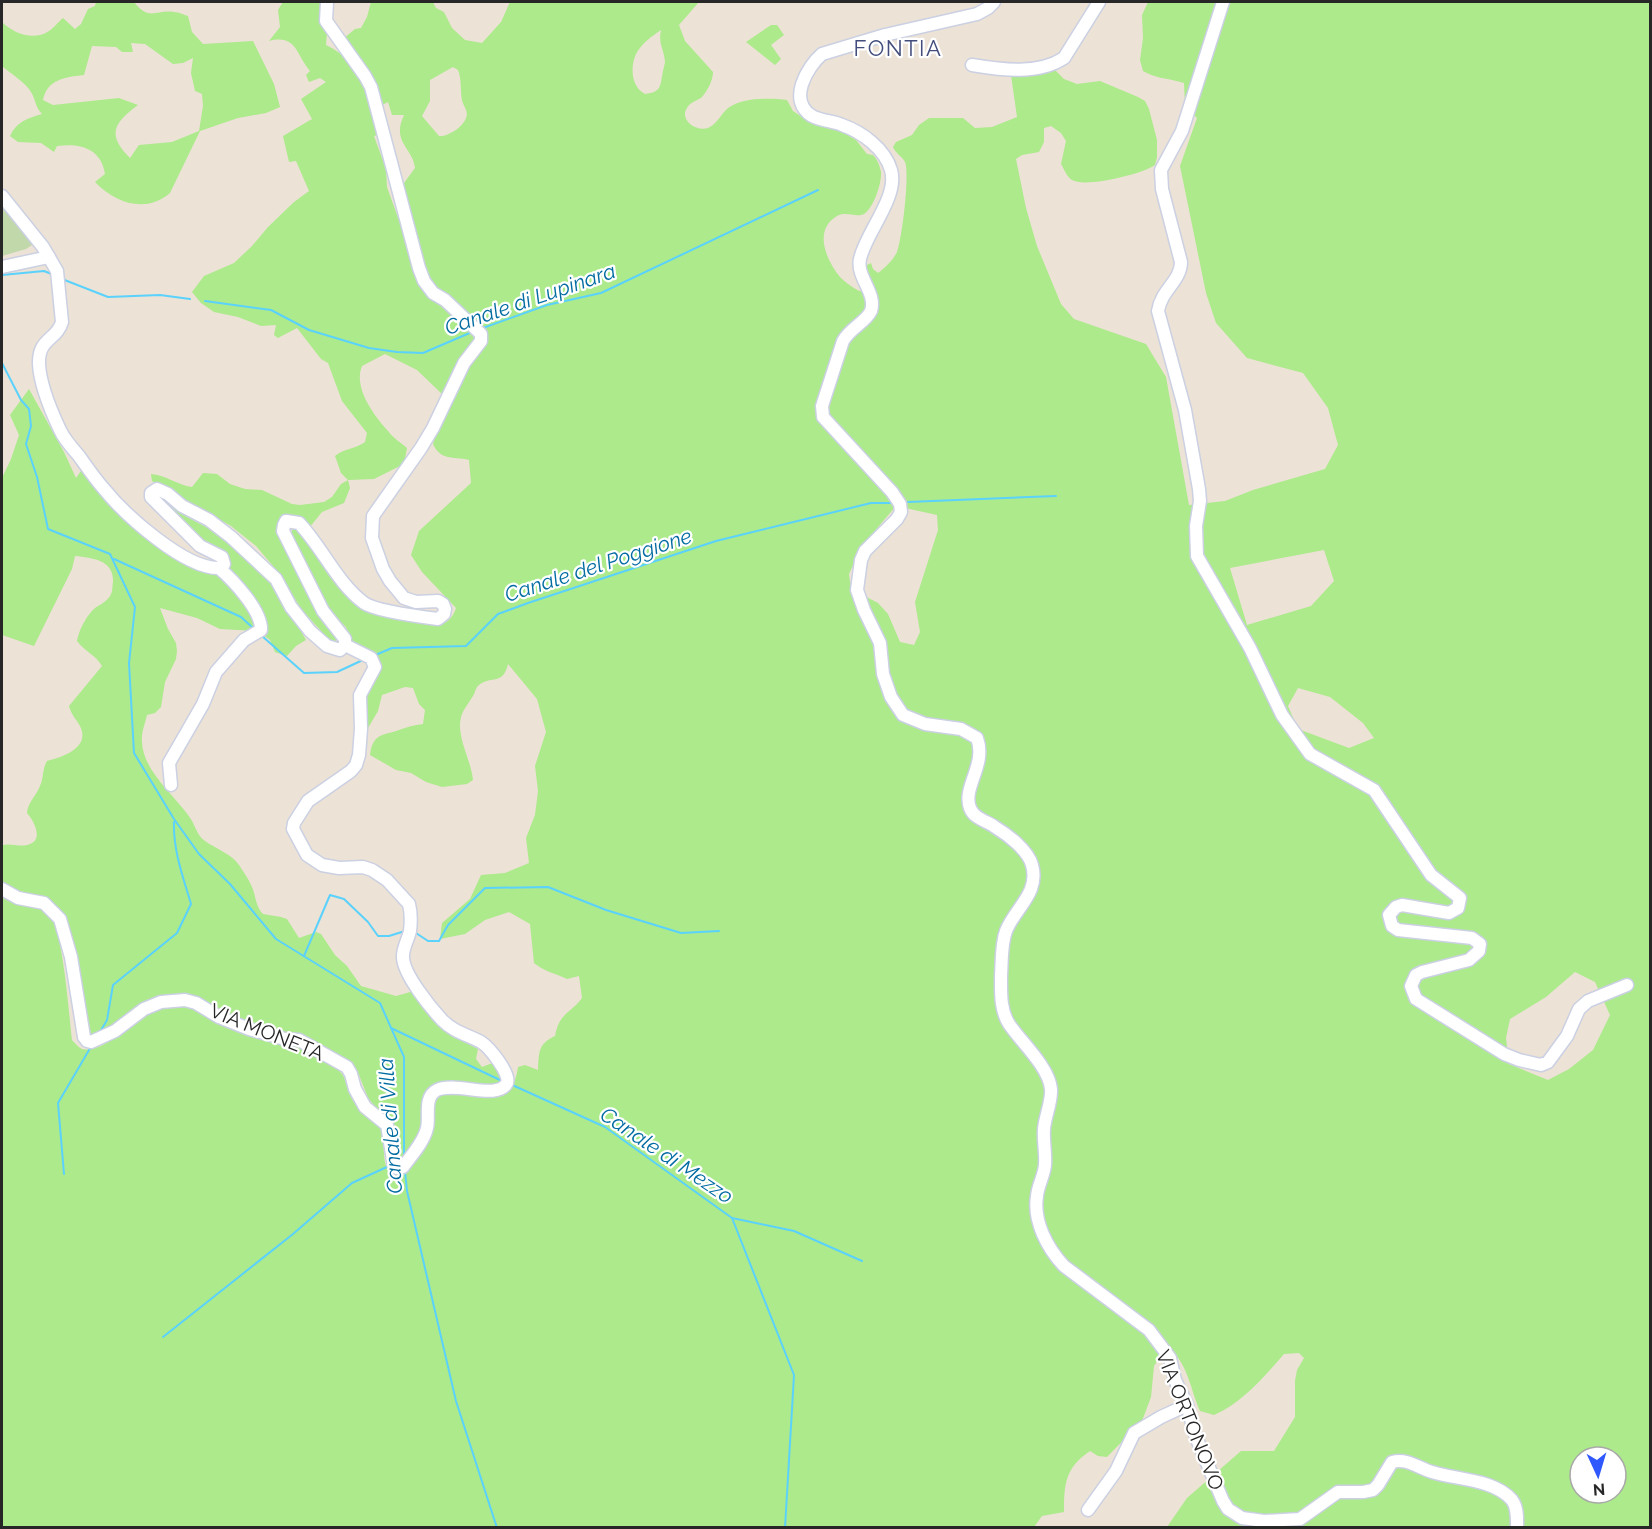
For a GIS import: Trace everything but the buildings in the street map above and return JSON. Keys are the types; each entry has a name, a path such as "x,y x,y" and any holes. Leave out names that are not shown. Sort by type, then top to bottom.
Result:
{"street":[{"path":"2,196 49,257 58,277 62,322 60,329 44,342 39,361 40,373 60,432 105,491 156,539 182,556 213,569 224,564 222,557 200,546 187,535 152,500 152,493 162,490 182,506 208,520 231,537 276,579 291,608 310,631 332,649 340,650 345,645 345,639 323,611 283,531 284,525 290,520 299,523 352,592 366,604 438,619 444,614 443,604 438,601 416,602 404,598 390,581 383,569 372,538 373,516 433,428 464,363 482,341 481,334 445,300 433,292 424,281 371,87 326,21 327,2"},
{"name":"VIA ORTONOVO","path":"994,2 977,14 885,35 822,54 807,72 800,96 802,104 811,115 843,125 872,143 883,154 891,169 893,180 891,191 868,235 859,263 873,302 871,310 868,316 848,332 843,341 822,406 823,417 871,467 900,504 901,513 897,519 865,551 861,560 857,591 880,643 883,674 896,707 903,715 917,722 961,729 977,738 981,755 970,792 971,810 979,819 1016,842 1032,864 1032,889 1010,922 1004,939 1001,997 1004,1013 1009,1023 1041,1067 1051,1088 1044,1128 1044,1174 1036,1205 1042,1232 1054,1255 1064,1266 1149,1330 1170,1358 1175,1380 1187,1405 1196,1437 1217,1489 1228,1509 1242,1518 1264,1521 1300,1519 1338,1492 1373,1490 1392,1462 1400,1460 1435,1473 1481,1483 1500,1491 1511,1500 1515,1507 1517,1527"},
{"path":"972,65 993,68 1046,67 1064,58 1099,2"},
{"path":"1223,2 1182,131 1161,170 1162,189 1181,269 1161,297 1158,310 1185,410 1199,489 1200,501 1196,526 1197,556 1245,639 1282,715 1310,754 1374,790 1431,875 1438,883 1460,898 1458,908 1449,914 1402,905 1396,907 1389,915 1392,926 1398,930 1472,938 1480,944 1475,957 1469,960 1416,975 1411,986 1416,999 1503,1054 1541,1065 1548,1062 1567,1036 1579,1010 1588,1001 1627,985"},
{"path":"2,267 49,257"},
{"path":"171,785 169,763 203,704 216,672 244,640 258,633 262,627 248,600 219,568"},
{"name":"VIA MONETA","path":"2,889 18,897 44,903 60,919 71,957 84,1037 87,1041 115,1031 144,1009 161,1002 174,1000 196,1003 219,1017 249,1029 285,1039 299,1040 347,1067 365,1107 387,1125 394,1166 396,1168 406,1163 428,1127 428,1103 431,1095 437,1090 467,1087 491,1092 506,1081 490,1050 482,1042 457,1033 442,1020 419,990 403,958 410,932 409,904 387,880 372,870 363,867 339,868 322,865 307,855 293,829 297,817 308,801 351,771 359,755 360,696 375,667 371,658 345,645"},
{"path":"1088,1510 1116,1471 1134,1432 1187,1405"}],"green space":[{"path":"96,2 134,2 144,12 176,12 188,16 192,32 203,44 253,41 274,84 280,107 200,131 170,193 161,199 141,204 112,196 95,182 105,174 99,158 88,149 66,145 57,146 54,152 41,143 18,142 10,136 19,124 42,114 28,88 2,66 2,22 18,33 37,36 49,31 63,18 75,29 81,24 88,9 95,6","holes":["131,43 145,44 173,64 183,63 193,58 191,73 195,91 202,94 203,106 199,131 172,142 139,145 130,158 118,142 116,129 123,118 138,105 119,98 53,105 43,100 45,93 53,83 64,78 84,75 92,46 116,47 122,52 133,52"]},
{"path":"283,2 320,2 327,32 326,45 350,62 364,82 380,134 374,136 386,169 387,187 401,226 405,222 404,183 415,168 401,138 401,124 404,115 392,115 388,102 382,105 371,78 343,39 355,29 361,28 371,2 433,2 436,8 444,12 452,28 465,40 482,43 501,22 510,2 699,2 679,25 685,41 713,72 713,75 702,97 690,104 685,112 685,117 690,124 703,129 708,128 728,108 749,100 787,100 793,111 802,117 832,126 856,140 867,154 873,155 877,161 881,170 879,188 868,211 861,215 837,216 825,229 824,245 830,262 840,277 859,291 865,290 865,266 871,263 873,269 878,273 893,258 899,245 907,179 905,162 893,147 896,142 912,135 919,125 929,118 963,118 975,128 992,127 1017,117 1011,75 1054,69 1064,79 1077,84 1100,81 1138,97 1145,101 1149,109 1157,140 1155,165 1149,169 1101,181 1072,180 1061,164 1066,141 1061,133 1051,126 1044,128 1044,142 1039,152 1022,155 1016,159 1037,246 1061,304 1074,319 1146,344 1166,377 1189,505 1225,501 1253,490 1325,469 1338,445 1328,408 1303,373 1247,358 1216,323 1206,293 1180,166 1197,118 1185,106 1184,83 1153,76 1143,71 1140,60 1143,38 1142,15 1148,2 1650,2 1650,1527 1167,1527 1187,1498 1241,1451 1274,1451 1295,1417 1295,1381 1297,1370 1304,1358 1299,1353 1284,1354 1234,1404 1214,1415 1200,1411 1185,1371 1171,1350 1161,1355 1154,1366 1151,1397 1142,1421 1107,1457 1098,1456 1090,1451 1082,1457 1068,1477 1064,1512 1042,1516 1034,1527 2,1527 2,897 44,909 54,922 62,953 72,1040 82,1049 92,1049 103,1045 160,1008 181,1005 208,1014 242,1033 304,1049 329,1062 342,1074 349,1094 360,1111 383,1133 385,1164 387,1169 393,1172 405,1170 434,1102 442,1093 477,1096 496,1094 511,1087 518,1067 525,1065 538,1070 539,1053 542,1046 555,1036 562,1018 582,998 579,976 567,979 534,963 530,924 509,912 485,920 465,934 440,939 442,923 470,899 481,875 505,873 529,863 526,838 535,815 538,791 535,766 546,732 537,699 508,664 506,671 499,678 486,681 477,687 460,720 460,732 473,780 467,784 442,787 426,782 411,773 396,770 370,755 373,743 379,736 423,724 425,710 419,704 413,688 405,687 382,695 378,711 368,728 364,721 363,705 378,666 352,646 346,627 326,609 291,533 293,528 298,531 343,590 432,624 441,624 450,619 456,608 422,572 411,555 419,531 471,483 469,460 443,455 433,444 443,395 417,370 385,354 362,366 360,383 366,401 394,438 407,448 404,464 374,479 348,480 341,473 335,456 365,442 367,433 342,401 328,363 321,359 297,328 278,338 274,335 276,325 261,326 238,317 214,312 201,303 192,292 204,276 234,263 294,202 309,191 296,161 289,162 283,136 312,119 301,99 326,82 320,78 309,82 306,75 310,71 291,43 285,40 269,41 280,27 278,10","holes":["661,30 665,62 661,81 655,92 645,94 634,82 633,65 641,47","453,67 458,70 462,100 467,113 466,118 459,128 443,136 439,136 422,116 430,101 430,80","896,506 937,515 938,530 915,602 920,632 914,645 900,642 888,614 878,603 851,589 849,574 862,546","1324,550 1334,581 1311,606 1247,625 1230,568","1298,688 1330,697 1363,723 1374,738 1349,748 1298,729 1288,706","1575,972 1595,982 1610,1015 1593,1050 1569,1069 1548,1080 1509,1064 1506,1038 1510,1019 1546,997"]},
{"path":"771,25 777,25 784,35 771,45 781,59 775,65 746,42"},
{"path":"2,202 35,243 26,249 2,256"},
{"path":"29,389 76,478 83,468 136,528 171,557 214,574 220,574 228,567 163,501 212,530 254,563 276,587 306,640 296,646 287,656 275,652 270,640 258,631 220,629 197,618 160,608 176,643 176,659 165,682 161,707 155,713 147,715 142,742 147,762 153,772 190,818 202,838 239,865 250,882 258,907 263,914 287,919 299,938 316,932 321,934 361,986 396,996 414,991 447,1033 478,1049 476,1059 482,1067 495,1062 504,1075 496,1087 431,1088 423,1131 401,1163 397,1161 377,1109 368,1098 359,1075 350,1063 307,1039 292,1033 267,1030 221,1013 201,999 191,996 116,1024 97,1035 91,1035 76,951 60,909 43,897 16,890 2,883 3,845 27,845 36,839 35,826 27,813 41,783 47,761 67,754 82,740 80,726 69,706 102,666 77,641 81,628 89,615 111,594 113,582 110,569 106,565 95,559 75,556 72,569 34,646 2,635 2,478 19,435 10,415"},
{"path":"203,473 217,474 230,484 245,489 262,490 292,504 300,505 324,502 332,497 341,484 348,480 350,488 344,503 322,512 309,528 286,517 293,563 321,618 337,640 332,643 302,610 278,572 256,546 231,526 152,481 151,474 192,487"}],"waterway":[{"name":"Canale di Lupinara","path":"480,329 547,305 601,293 818,190"},
{"name":"Canale di Lupinara","path":"2,275 44,271 54,275"},
{"name":"Canale di Lupinara","path":"62,279 108,297 160,295 190,299"},
{"name":"Canale di Lupinara","path":"205,301 271,310 309,330 369,348 397,352 423,353 472,332"},
{"name":"Canale di Villa","path":"2,363 21,400 29,409 31,426 26,444 37,477 48,529 110,554 135,607 129,663 134,753 174,819 199,854 230,884 276,939 380,1003 404,1057 404,1159"},
{"name":"Canale del Poggione","path":"908,502 1056,496"},
{"name":"Canale del Poggione","path":"373,656 392,648 466,646 498,614 528,603 716,541 871,503 891,503"},
{"name":"Canale del Poggione","path":"114,559 241,617 253,628"},
{"name":"Canale del Poggione","path":"262,636 304,673 337,672 365,659"},
{"path":"100,1032 107,1020 113,985 177,933 191,904 177,853 174,822"},
{"path":"413,931 428,941 439,941 448,925 485,888 548,887 606,910 681,933 719,931"},
{"path":"304,956 330,895 344,899 368,922 378,936 389,936 405,931"},
{"name":"Canale di Mezzo","path":"391,1028 502,1081"},
{"path":"64,1174 58,1103 92,1045"},
{"name":"Canale di Mezzo","path":"510,1084 605,1127 732,1218 794,1375 785,1528"},
{"path":"163,1337 293,1234 352,1183 389,1166"},
{"name":"Canale di Villa","path":"405,1171 407,1191 456,1401 497,1528"},
{"name":"Canale di Villa","path":"732,1218 794,1231 862,1261"}],"district":[{"name":"FONTIA","path":"898,48"}]}
